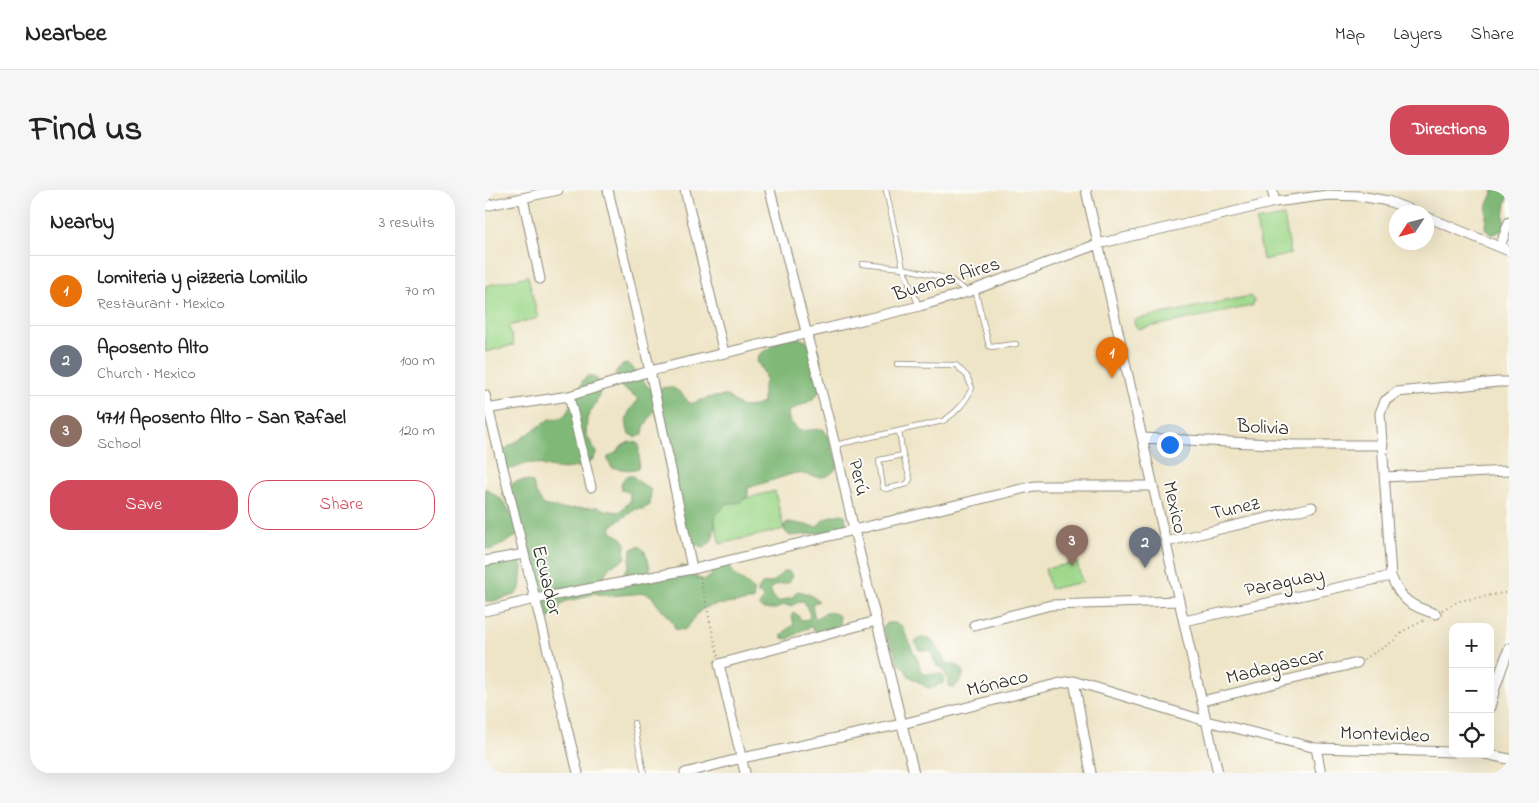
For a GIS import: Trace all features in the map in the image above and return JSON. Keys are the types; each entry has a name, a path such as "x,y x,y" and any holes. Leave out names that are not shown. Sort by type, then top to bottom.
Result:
{"street":[{"path":"485,206 558,190"},
{"path":"608,190 695,568"},
{"path":"685,190 724,353"},
{"name":"Perú","path":"770,190 835,445 913,773"},
{"name":"Mexico","path":"1086,190 1218,773"},
{"path":"1272,190 1275,202"},
{"name":"Buenos Aires","path":"487,409 569,396 650,371 919,306 972,291 1098,244 1275,202 1328,195 1360,196 1398,205"},
{"path":"523,198 540,279"},
{"path":"1434,220 1509,251"},
{"path":"1499,247 1509,222"},
{"path":"1436,614 1421,609 1408,601 1397,590 1391,576 1381,413 1385,401 1397,392 1509,382"},
{"name":"Ecuador","path":"485,394 487,409 579,773"},
{"path":"569,396 591,487"},
{"name":"Bolivia","path":"1142,438 1294,445 1383,446"},
{"path":"1385,476 1509,471"},
{"path":"485,611 695,568 1033,486 1153,486"},
{"name":"Tunez","path":"1166,542 1312,507"},
{"path":"485,562 524,554"},
{"name":"Paraguay","path":"1184,621 1391,576"},
{"path":"974,625 1051,605 1179,601"},
{"path":"745,773 719,664 876,621"},
{"path":"1494,692 1509,648"},
{"name":"Madagascar","path":"1202,701 1357,663"},
{"path":"1074,681 1090,773"},
{"name":"Mónaco","path":"685,773 742,758 902,724 1074,681 1206,721 1315,748"},
{"path":"1315,748 1321,773"},
{"name":"Montevideo","path":"1315,748 1449,752"},
{"path":"1494,756 1509,758"}],"lane":[{"path":"886,190 903,268 919,306"},
{"path":"862,264 903,268 951,280 972,291 989,346 1017,344"},
{"path":"835,445 943,421 956,413 966,401 972,388 967,376 956,365 897,364"},
{"path":"899,430 903,455 910,479 907,484 883,488 879,460 903,455"},
{"path":"634,723 644,773"}],"path":[{"path":"695,568 719,664"}],"green space":[{"path":"1493,190 1509,190 1509,192 1503,230 1490,234 1485,228 1487,205"},
{"path":"1284,216 1291,254 1263,260 1256,221"},
{"path":"528,276 538,318 509,326 514,345 485,352 485,286"},
{"path":"1250,296 1254,300 1252,306 1139,329 1135,326 1134,321 1137,319"},
{"path":"788,335 812,343 818,349 821,370 821,384 816,396 788,412 789,420 799,431 823,429 828,436 838,465 834,471 824,477 795,473 748,488 748,496 746,498 737,503 728,503 716,514 713,537 704,548 689,539 681,531 676,521 679,499 670,488 671,464 655,409 644,427 643,435 635,437 629,434 626,423 628,415 639,399 615,381 616,372 627,363 651,389 657,390 667,387 675,389 690,404 711,397 727,396 742,407 756,406 763,403 763,388 766,380 757,361 759,355"},
{"path":"589,375 602,384 598,399 587,418 586,433 596,453 593,459 579,467 563,469 531,463 505,469 499,455 550,419 560,418 566,414 583,380"},
{"path":"629,442 636,442 639,445 638,468 631,470 612,468 608,457"},
{"path":"626,476 633,476 651,490 650,505 643,509 636,509 612,525 610,531 622,538 626,544 624,551 626,558 608,569 604,576 607,582 620,579 629,566 631,550 638,546 644,550 648,560 650,571 644,575 669,574 681,566 688,567 697,578 705,580 711,576 714,568 727,562 733,573 752,588 753,600 710,606 697,614 684,630 675,629 671,619 657,605 652,596 645,593 609,596 594,593 566,601 560,606 558,613 544,619 534,590 531,554 525,530 503,495 503,491 517,482 529,481 533,483 543,505 563,509 598,507 619,512 630,501 630,493 622,490 621,483"},
{"path":"485,488 502,500 519,524 517,536 493,549 485,549"},
{"path":"775,491 784,529 720,544 711,507"},
{"path":"841,514 845,515 847,530 790,536 784,529 786,523 789,522 817,527 827,518"},
{"path":"514,557 520,561 522,568 520,589 515,595 493,601 485,601 485,561"},
{"path":"1077,562 1082,582 1050,589 1045,569"},
{"path":"784,571 790,572 792,576 788,583 776,585 770,589 778,602 793,597 798,591 809,594 819,601 812,604 815,619 824,614 833,613 839,616 840,625 830,632 819,635 811,627 802,630 789,639 782,638 782,634 794,624 793,613 797,614 801,620 809,619 810,615 804,601 791,606 783,605 776,609 762,609 759,606 763,599 762,595 758,594 758,590 762,584 773,582"},
{"path":"887,623 895,623 902,626 919,663 920,670 925,674 942,674 944,681 942,684 928,688 909,676 897,662 893,647 882,629"},
{"path":"920,638 931,639 948,664 962,669 962,678 954,688 950,687 943,667 938,667 934,661 932,652 929,650 919,650 915,643"}],"place":[{"name":"Lomiteria y pizzeria LomiLilo","path":"1112,378"},
{"name":"4711 Aposento Alto - San Rafael","path":"1072,566"},
{"name":"Aposento Alto","path":"1145,568"}]}
